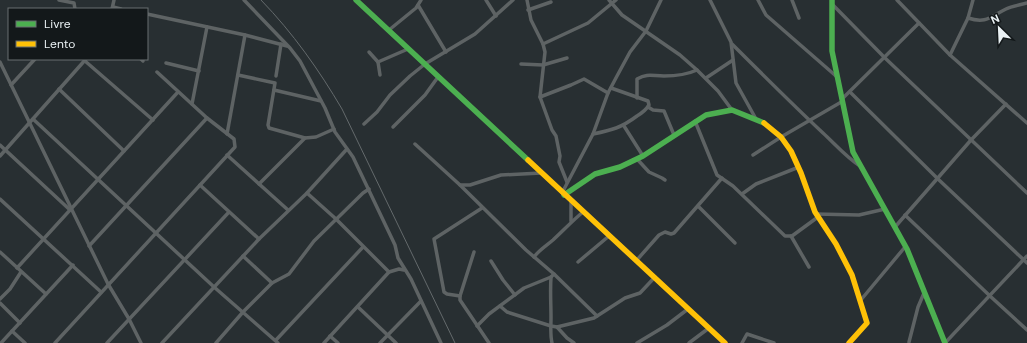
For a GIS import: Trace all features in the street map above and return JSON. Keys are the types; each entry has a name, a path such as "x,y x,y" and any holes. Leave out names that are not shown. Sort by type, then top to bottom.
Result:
{"street":[{"path":"59,0 74,1"},
{"path":"112,8 114,0"},
{"path":"244,0 288,46 300,61 340,140 353,157 396,244 398,258 404,270 411,279 442,343"},
{"path":"357,0 563,194 725,343"},
{"path":"388,30 416,8 421,0"},
{"path":"486,0 496,16"},
{"path":"364,124 377,112 390,95 425,64 475,34 513,0"},
{"path":"526,0 534,28 543,44 545,52 540,97 552,130 556,136 559,150 559,162 567,182"},
{"path":"609,0 622,15 680,55 706,78 732,110 761,120 781,137 791,151 799,167 817,215 836,244 852,275 867,323 849,343"},
{"path":"543,44 588,23 612,5 616,0"},
{"path":"563,194 567,182 593,134 608,93 630,52 646,31 661,0"},
{"path":"710,0 732,44 737,86 756,119"},
{"path":"758,0 766,15 837,77"},
{"path":"792,0 799,18"},
{"path":"950,55 968,18 973,0"},
{"path":"899,1 950,55 1027,123"},
{"path":"528,10 550,2"},
{"path":"832,2 832,51 850,142 905,247 945,343 1027,256"},
{"path":"832,2 885,58 1027,193"},
{"path":"968,18 976,21 984,21 1005,10 1027,3"},
{"path":"418,5 446,52"},
{"path":"148,14 245,35 288,46"},
{"path":"753,155 842,100 919,23"},
{"path":"192,104 206,27"},
{"path":"227,134 245,35"},
{"path":"276,76 281,44"},
{"path":"732,44 810,121 863,169"},
{"path":"378,62 408,49"},
{"path":"369,52 378,62 380,75"},
{"path":"521,64 543,65 567,58"},
{"path":"11,85 34,60"},
{"path":"0,156 86,60 153,120"},
{"path":"706,78 733,60"},
{"path":"0,62 108,284 129,319 141,343"},
{"path":"166,63 199,71"},
{"path":"637,98 637,79 639,78 653,74 663,76 686,74 697,70"},
{"path":"55,343 235,147 234,139 178,92 157,72"},
{"path":"238,75 275,83 268,125 269,128 305,138 316,137 334,129"},
{"path":"393,128 425,95 438,77"},
{"path":"540,97 571,85 584,78 608,93"},
{"path":"9,79 16,79"},
{"path":"611,88 648,101 648,107"},
{"path":"59,89 124,151"},
{"path":"274,90 319,100 322,102"},
{"path":"17,268 178,92"},
{"path":"850,92 938,179 1027,263"},
{"path":"895,227 971,140 1006,104"},
{"path":"593,134 624,126 648,107"},
{"path":"648,107 653,110 664,111 674,134"},
{"path":"563,194 595,174 620,167 640,158 674,134 706,115 732,110"},
{"path":"33,118 156,234 277,342 363,247"},
{"path":"89,246 208,118"},
{"path":"695,122 717,175 733,186 786,236 791,236 817,215 859,216 885,209"},
{"path":"624,126 640,158 649,172 665,180"},
{"path":"259,184 305,138"},
{"path":"415,144 598,316"},
{"path":"0,145 71,210"},
{"path":"162,343 259,239 307,193 347,149"},
{"path":"227,155 288,210"},
{"path":"742,194 756,184 799,167"},
{"path":"460,185 470,185 501,174 541,173"},
{"path":"636,261 660,235 665,232 671,234 674,233 722,178"},
{"path":"200,186 259,239"},
{"path":"216,343 243,312 272,283 289,274 314,241 362,193 369,189"},
{"path":"307,193 336,219 389,272"},
{"path":"0,199 101,292"},
{"path":"571,201 571,221"},
{"path":"698,206 735,243"},
{"path":"460,296 446,294 444,292 434,239 482,208"},
{"path":"107,343 229,212"},
{"path":"534,257 539,250 554,239 571,221 583,212"},
{"path":"905,215 1027,330"},
{"path":"578,262 609,236"},
{"path":"791,236 809,267"},
{"path":"860,301 905,247"},
{"path":"0,252 46,294"},
{"path":"474,252 460,296 461,304 489,343"},
{"path":"243,256 272,283"},
{"path":"491,261 515,295"},
{"path":"1,343 73,265"},
{"path":"324,343 389,272 400,269 404,270"},
{"path":"0,299 10,289 21,272"},
{"path":"477,326 489,314 524,288 553,275"},
{"path":"552,343 550,335 550,292 553,275"},
{"path":"500,306 507,312 557,327 588,321 598,316 625,298 640,293 655,277"},
{"path":"909,342 918,307 924,293"},
{"path":"380,343 421,301"},
{"path":"0,303 20,323"},
{"path":"358,307 396,343"},
{"path":"637,343 667,325 688,309"},
{"path":"557,327 574,343"},
{"path":"689,343 709,328"},
{"path":"12,331 25,343"},
{"path":"742,343 748,334 774,343"},
{"path":"330,336 338,343"}],"railway":[{"path":"261,0 284,25 305,52 342,109 455,343"}],"traffic: fast":[{"path":"356,0 528,160"},
{"path":"832,0 832,51 853,152 907,249 945,343"},
{"path":"564,195 595,174 620,167 643,156 706,115 732,110 764,123"}],"traffic: slow":[{"path":"764,123 781,137 791,151 801,173 815,212 836,244 852,275 867,323 849,343"},
{"path":"528,160 725,343"}]}
